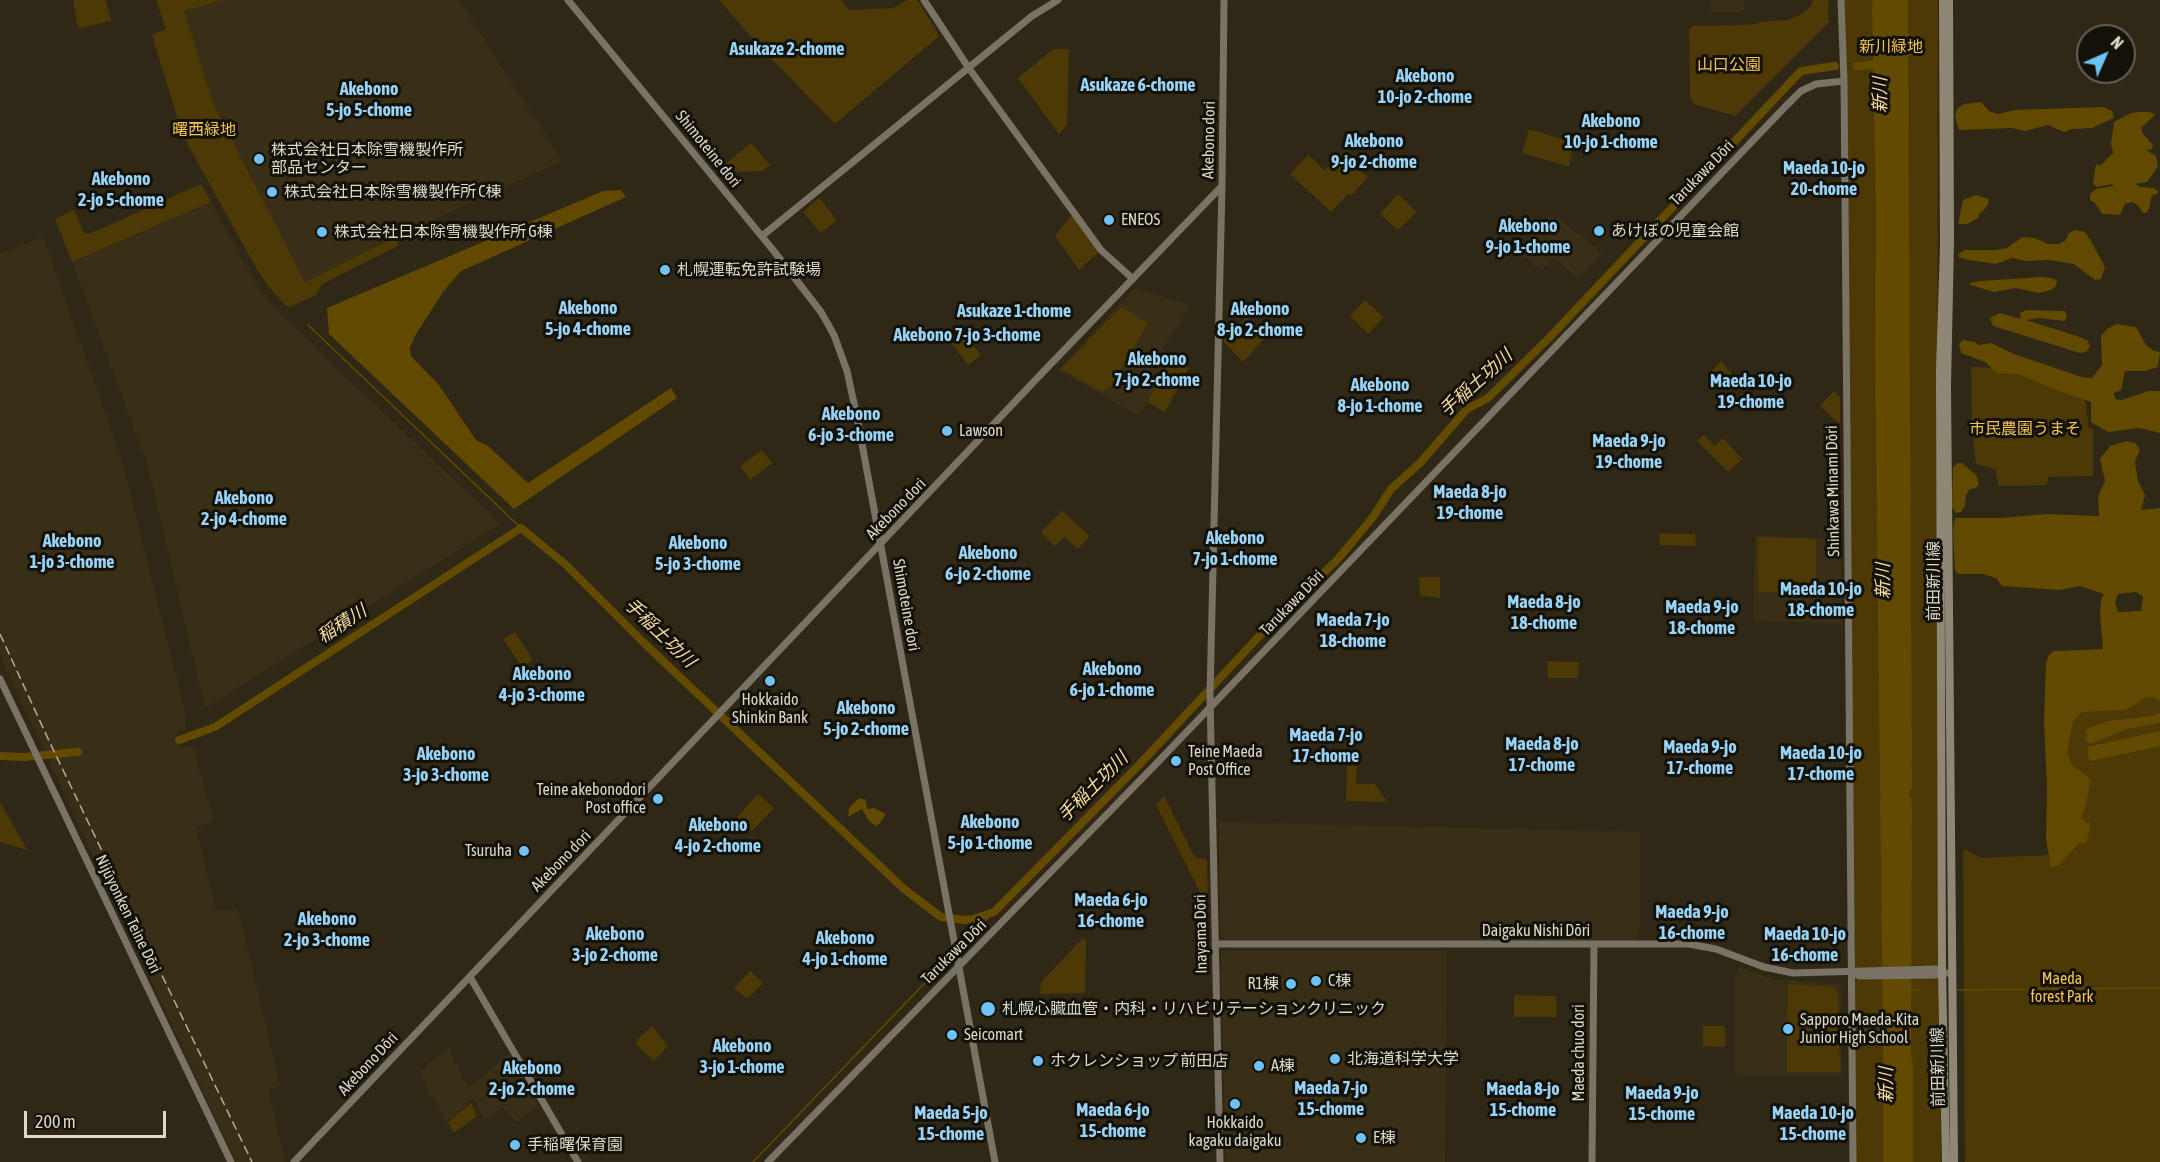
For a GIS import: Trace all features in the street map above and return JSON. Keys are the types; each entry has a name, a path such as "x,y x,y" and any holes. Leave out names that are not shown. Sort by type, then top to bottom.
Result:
{"main road":[{"name":"前田新川線","path":"1943,0 1944,248 1940,370 1942,973 1946,1162"},
{"name":"前田新川線","path":"1949,0 1950,240 1942,973 1954,1162"}],"street":[{"name":"Shimoteine dori","path":"568,0 762,236 821,312 834,335 847,371 995,1162"},
{"path":"924,0 968,67 1101,250 1133,279"},
{"path":"762,236 968,67 1032,16 1058,0"},
{"name":"Akebono dori","path":"462,985 1222,186 1224,0"},
{"name":"Shinkawa Minami Dōri","path":"1841,0 1844,81 1853,1162"},
{"name":"Tarukawa Dōri","path":"768,1162 959,967 1784,108 1801,92 1816,84 1844,81"},
{"name":"Inayama Dōri","path":"1220,1162 1210,676 1222,186"},
{"name":"Nijūyonken Teine Dōri","path":"0,679 231,1162"},
{"name":"Daigaku Nishi Dōri","path":"1215,944 1689,944 1716,949 1764,967 1793,973 1942,973"},
{"name":"Maeda chuo dori","path":"1592,1162 1594,945"},
{"path":"470,977 578,1162"},
{"name":"Akebono Dōri","path":"294,1162 462,985"}],"shaded area":[{"path":"223,0 459,0 562,161 396,237 305,282 213,103 183,10"},
{"path":"1711,0 1744,0 1744,9 1741,12 1711,12"},
{"path":"1981,102 1989,111 1998,114 2015,110 2104,107 2112,111 2114,118 2092,128 2072,129 2064,132 2048,125 2025,131 2012,128 1959,130 1955,117 1957,109 1964,104"},
{"path":"2150,112 2155,115 2141,128 2143,134 2153,145 2152,149 2146,150 2156,156 2158,166 2147,182 2135,184 2140,187 2154,188 2158,191 2157,194 2152,195 2146,213 2132,202 2125,204 2120,215 2102,214 2095,203 2090,200 2090,194 2096,189 2113,186 2112,184 2097,187 2093,183 2096,164 2100,166 2113,153 2111,144 2114,122 2131,113"},
{"path":"621,190 626,197 461,271 443,292 410,348 411,356 439,385 476,440 488,446 528,483 671,388 677,398 514,509 329,334 327,308 603,191"},
{"path":"1976,195 1988,199 1989,203 1978,218 1967,224 1958,224 1963,200"},
{"path":"211,202 258,287 276,310 500,524 205,708 147,463 72,262"},
{"path":"1551,215 1555,219 1558,217 1576,234 1578,232 1602,254 1578,279 1555,257 1541,271 1517,249"},
{"path":"2075,230 2085,232 2105,267 2101,279 2095,280 2074,264 2012,258 1996,264 1968,260 1959,257 1958,254 1965,250 2007,248 2022,237 2035,238 2048,244 2059,244"},
{"path":"43,237 121,457 183,703 186,729 177,731 180,748 193,747 214,821 196,827 216,911 238,908 280,1085 269,1090 285,1162 236,1162 0,656 0,254"},
{"path":"2041,277 2057,280 2056,286 2039,293 2016,288 1994,292 1970,285 1970,283 1981,281"},
{"path":"1135,288 1190,305 1163,349 1189,368 1165,412 1148,402 1139,416 1058,370"},
{"path":"2026,310 2065,311 2067,317 2065,321 2038,318 2026,320 2080,337 2088,341 2090,347 2086,352 2080,353 1993,326 1990,318 2000,313 2021,319 2020,313"},
{"path":"2116,324 2136,327 2146,345 2160,352 2158,367 2145,371 2125,371 2121,390 2114,393 2115,399 2122,400 2148,391 2160,391 2160,433 2140,428 2108,432 2091,422 2091,402 2018,374 1997,373 1985,362 1961,353 1959,344 1963,340 1979,345 1991,343 2014,354 2082,377 2092,378 2102,365 2101,336"},
{"path":"2126,441 2135,443 2140,450 2135,461 2138,481 2145,495 2141,510 2160,508 2160,701 2152,697 2145,698 2126,710 2082,712 2073,721 2067,753 2072,765 2090,781 2086,805 2081,817 2086,823 2091,823 2086,844 2079,843 2059,865 2051,868 2046,839 2047,787 2044,721 2046,663 2049,655 2054,651 2103,649 2100,614 2101,599 2104,594 2080,586 2060,590 2002,586 1996,578 1983,574 1958,574 1955,570 1953,530 1955,518 2002,518 2045,514 2099,516 2098,497 2105,481 2100,459 2110,446","holes":["2136,592 2143,596 2141,611 2118,612 2115,602 2118,594"]},
{"path":"1962,463 1976,475 1979,484 1976,488 1970,489 1966,495 1965,506 1961,512 1956,513 1952,507 1953,467"},
{"path":"1755,536 1841,538 1842,624 1753,621"},
{"path":"2160,713 2160,723 2126,729 2091,744 2085,740 2087,735 2085,731 2088,728 2109,721"},
{"path":"1219,822 1640,832 1640,931 1635,941 1226,940 1220,934"},
{"name":"北海道科学大学","path":"1226,951 1445,951 1447,953 1445,1162 1225,1162 1221,956"},
{"name":"Sapporo Maeda-Kita Junior High School","path":"1739,967 1773,979 1839,984 1841,987 1842,1075 1738,1075 1735,1070 1735,976"},
{"path":"448,1048 468,1088 509,1054 538,1106 517,1123 503,1107 484,1120 473,1098 446,1123 419,1072"}],"green space":[{"path":"73,0 106,0 111,21 78,27"},
{"name":"曙西緑地","path":"156,0 223,0 184,11 213,103 305,282 396,237 398,245 322,284 316,295 290,307 286,306 256,268 183,136 152,35 166,29"},
{"path":"719,0 841,0 849,10 894,8 907,0 917,0 938,33 938,37 835,124 763,50"},
{"name":"山口公園","path":"1812,0 1829,0 1828,19 1830,21 1735,116 1694,104 1690,98 1689,30 1693,26 1743,25 1788,20 1803,13 1811,6"},
{"name":"新川緑地","path":"1844,0 1938,0 1937,605 1941,1162 1855,1162"},
{"path":"1053,49 1069,49 1067,125 1059,134 1018,78"},
{"path":"1529,129 1574,143 1569,166 1522,153"},
{"path":"751,143 770,165 763,171 722,172 719,169"},
{"path":"1344,151 1368,177 1351,196 1348,194 1331,212 1290,174 1308,155 1325,170"},
{"path":"201,184 211,202 72,262 55,219 74,210 84,233 89,234"},
{"path":"1398,194 1417,212 1398,230 1380,214"},
{"path":"819,198 837,220 821,233 803,212"},
{"path":"1074,212 1101,250 1079,270 1055,236"},
{"path":"1365,300 1384,317 1368,334 1350,316"},
{"path":"1121,307 1148,323 1110,388 1100,391 1061,369"},
{"path":"1246,317 1267,336 1243,362 1223,341"},
{"path":"965,334 981,355 968,365 952,344"},
{"path":"1173,356 1189,368 1165,412 1147,402"},
{"path":"1721,361 1732,374 1717,388 1706,377"},
{"name":"市民農園うまそ","path":"1971,367 2002,368 2085,399 2089,428 2093,429 2093,476 2048,477 2047,485 1999,486 1995,469 1976,464 1972,428"},
{"path":"1834,391 1840,398 1840,422 1838,423 1820,406"},
{"path":"1703,435 1715,446 1723,438 1742,459 1728,472 1697,441"},
{"path":"762,450 772,463 750,480 740,466"},
{"path":"1062,511 1090,536 1078,549 1064,537 1055,546 1042,534 1042,531"},
{"path":"1659,533 1695,534 1696,546 1660,545"},
{"path":"1758,537 1816,539 1816,585 1810,592 1758,592"},
{"path":"1440,577 1440,598 1420,596 1419,578"},
{"name":"Maeda forest Park","path":"2160,584 2160,1162 1965,1162 1963,851 1967,850 1981,858 2052,855 2052,658 2105,654 2150,616"},
{"path":"515,632 533,660 522,667 503,639"},
{"path":"1548,661 1579,662 1578,678 1548,678"},
{"path":"1347,766 1357,766 1356,784 1375,784 1387,802 1346,801"},
{"path":"758,794 774,808 752,831 737,817"},
{"path":"1164,796 1195,858 1207,859 1208,908 1156,805"},
{"path":"0,805 2,805 27,850 0,842"},
{"path":"1083,938 1086,942 1085,991 1083,993 1040,994 1041,982"},
{"path":"750,971 763,983 747,999 734,988"},
{"path":"1788,984 1833,987 1838,993 1840,1072 1787,1072"},
{"path":"1514,995 1556,996 1557,1017 1514,1017"},
{"path":"652,1026 668,1046 654,1061 636,1044 636,1041"},
{"path":"1703,1026 1725,1026 1726,1045 1724,1047 1703,1046"},
{"path":"471,1103 476,1117 455,1132 452,1131 448,1122"}],"water":[{"name":"新川","path":"1872,0 1908,0 1912,787 1909,794 1912,802 1913,1162 1883,1162 1875,354 1876,217"},
{"path":"2160,731 2160,746 2089,760 2087,747"},
{"path":"859,798 866,800 867,809 874,808 886,814 876,826 869,821 862,809 848,817 849,808"}],"waterway":[{"name":"手稲土功川","path":"1857,66 1883,64"},
{"name":"手稲土功川","path":"179,740 215,727 521,528 565,564 645,644 904,889 941,917 964,920 994,912 1138,766 1263,632 1338,559 1373,517 1391,489 1420,463 1467,409 1488,398 1549,338 1801,71 1835,66"},
{"name":"手稲土功川","path":"308,325 521,528"},
{"name":"稲積川","path":"0,756 24,757 78,752"},
{"path":"964,942 994,912"},
{"path":"753,1162 945,962"},
{"path":"1958,990 2160,988"},
{"path":"1911,989 1919,990"}],"railway":[{"path":"0,634 50,743 252,1162"}],"place":[{"name":"株式会社日本除雪機製作所 部品センター","path":"259,159"},
{"name":"株式会社日本除雪機製作所 C棟","path":"272,192"},
{"name":"ENEOS","path":"1109,220"},
{"name":"あけぼの児童会館","path":"1599,231"},
{"name":"株式会社日本除雪機製作所 G棟","path":"322,232"},
{"name":"札幌運転免許試験場","path":"665,270"},
{"name":"Lawson","path":"947,431"},
{"name":"Hokkaido Shinkin Bank","path":"770,681"},
{"name":"Teine Maeda Post Office","path":"1176,761"},
{"name":"Teine akebonodori Post office","path":"658,799"},
{"name":"Tsuruha","path":"524,851"},
{"name":"C棟","path":"1316,981"},
{"name":"R1棟","path":"1291,984"},
{"name":"札幌心臓血管・内科・リハビリテーションクリニック","path":"988,1009"},
{"name":"Sapporo Maeda-Kita Junior High School","path":"1788,1029"},
{"name":"Seicomart","path":"952,1035"},
{"name":"北海道科学大学","path":"1335,1059"},
{"name":"ホクレンショップ 前田店","path":"1038,1061"},
{"name":"A棟","path":"1259,1066"},
{"name":"Hokkaido kagaku daigaku","path":"1235,1104"},
{"name":"E棟","path":"1361,1138"},
{"name":"手稲曙保育園","path":"515,1145"}],"district":[{"name":"Asukaze 2-chome","path":"787,49"},
{"name":"Asukaze 6-chome","path":"1138,85"},
{"name":"Akebono 10-jo 2-chome","path":"1425,86"},
{"name":"Akebono 5-jo 5-chome","path":"369,100"},
{"name":"Akebono 10-jo 1-chome","path":"1611,131"},
{"name":"Akebono 9-jo 2-chome","path":"1374,151"},
{"name":"Maeda 10-jo 20-chome","path":"1824,178"},
{"name":"Akebono 2-jo 5-chome","path":"121,189"},
{"name":"Akebono 9-jo 1-chome","path":"1528,236"},
{"name":"Asukaze 1-chome","path":"1014,311"},
{"name":"Akebono 5-jo 4-chome","path":"588,318"},
{"name":"Akebono 8-jo 2-chome","path":"1260,319"},
{"name":"Akebono 7-jo 3-chome","path":"967,335"},
{"name":"Akebono 7-jo 2-chome","path":"1157,370"},
{"name":"Maeda 10-jo 19-chome","path":"1751,391"},
{"name":"Akebono 8-jo 1-chome","path":"1380,395"},
{"name":"Akebono 6-jo 3-chome","path":"851,424"},
{"name":"Maeda 9-jo 19-chome","path":"1629,451"},
{"name":"Maeda 8-jo 19-chome","path":"1470,502"},
{"name":"Akebono 2-jo 4-chome","path":"244,508"},
{"name":"Akebono 7-jo 1-chome","path":"1235,548"},
{"name":"Akebono 1-jo 3-chome","path":"72,551"},
{"name":"Akebono 5-jo 3-chome","path":"698,553"},
{"name":"Akebono 6-jo 2-chome","path":"988,563"},
{"name":"Maeda 10-jo 18-chome","path":"1821,599"},
{"name":"Maeda 8-jo 18-chome","path":"1544,612"},
{"name":"Maeda 9-jo 18-chome","path":"1702,617"},
{"name":"Maeda 7-jo 18-chome","path":"1353,630"},
{"name":"Akebono 6-jo 1-chome","path":"1112,679"},
{"name":"Akebono 4-jo 3-chome","path":"542,684"},
{"name":"Akebono 5-jo 2-chome","path":"866,718"},
{"name":"Maeda 7-jo 17-chome","path":"1326,745"},
{"name":"Maeda 8-jo 17-chome","path":"1542,754"},
{"name":"Maeda 9-jo 17-chome","path":"1700,757"},
{"name":"Maeda 10-jo 17-chome","path":"1821,763"},
{"name":"Akebono 3-jo 3-chome","path":"446,764"},
{"name":"Akebono 5-jo 1-chome","path":"990,832"},
{"name":"Akebono 4-jo 2-chome","path":"718,835"},
{"name":"Maeda 6-jo 16-chome","path":"1111,910"},
{"name":"Maeda 9-jo 16-chome","path":"1692,922"},
{"name":"Akebono 2-jo 3-chome","path":"327,929"},
{"name":"Akebono 3-jo 2-chome","path":"615,944"},
{"name":"Maeda 10-jo 16-chome","path":"1805,944"},
{"name":"Akebono 4-jo 1-chome","path":"845,948"},
{"name":"Akebono 3-jo 1-chome","path":"742,1056"},
{"name":"Akebono 2-jo 2-chome","path":"532,1078"},
{"name":"Maeda 7-jo 15-chome","path":"1331,1098"},
{"name":"Maeda 8-jo 15-chome","path":"1523,1099"},
{"name":"Maeda 9-jo 15-chome","path":"1662,1103"},
{"name":"Maeda 6-jo 15-chome","path":"1113,1120"},
{"name":"Maeda 5-jo 15-chome","path":"951,1123"},
{"name":"Maeda 10-jo 15-chome","path":"1813,1123"}]}
